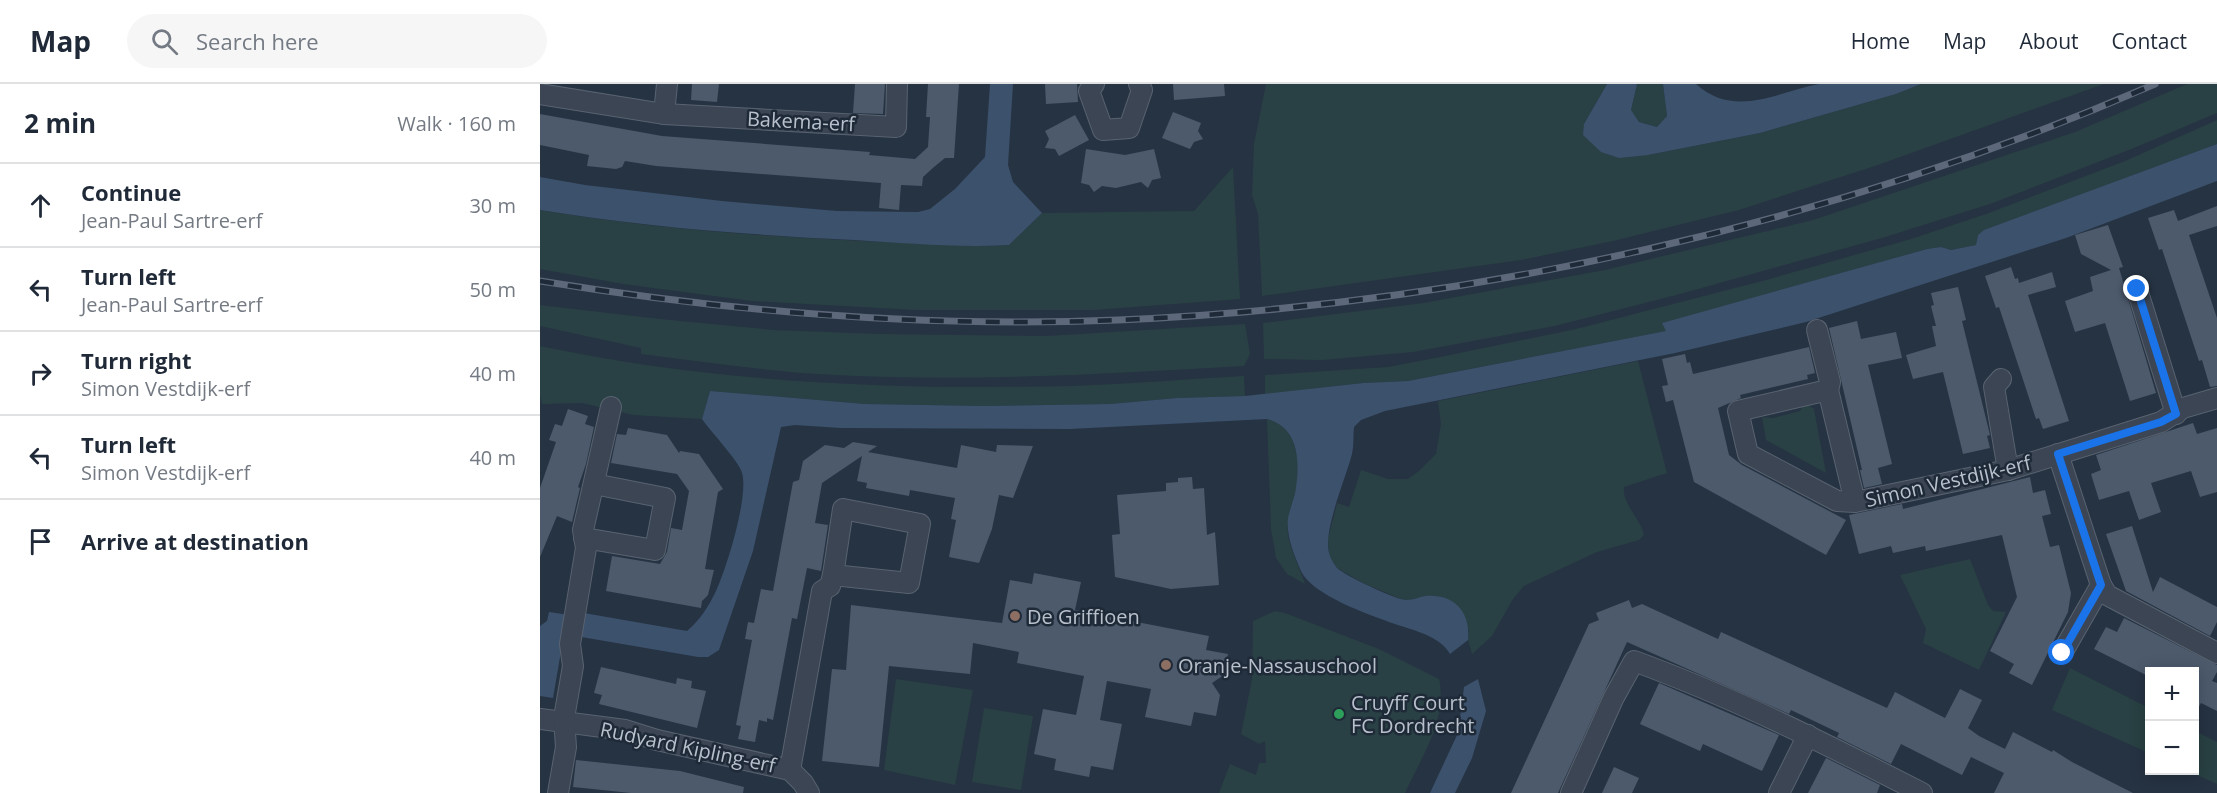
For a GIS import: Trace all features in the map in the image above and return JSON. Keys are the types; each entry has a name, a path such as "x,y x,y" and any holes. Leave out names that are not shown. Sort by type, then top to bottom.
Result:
{"street":[{"path":"664,114 667,84"},
{"name":"Bakema-erf","path":"540,94 664,114 896,127 897,84"},
{"path":"1094,84 1089,91 1103,130 1129,128 1142,90 1139,84"},
{"path":"2137,289 2176,414"},
{"name":"Simon Vestdijk-erf","path":"1817,330 1830,382 1828,390 1855,502"},
{"path":"2001,379 1994,387 2008,470"},
{"name":"Simon Vestdijk-erf","path":"1828,390 1738,411 1748,454 1837,501 1855,502 2008,470 2161,422 2183,408 2217,398"},
{"path":"558,793 566,747 563,723 573,666 570,644 586,548 583,530 611,407"},
{"path":"2058,454 2101,585 2107,595 2217,653"},
{"path":"584,538 655,550 665,498 594,484"},
{"name":"Rudyard Kipling-erf","path":"540,719 625,730 657,740 790,770 822,591 830,585 833,575 843,509 920,524 909,582 833,575"},
{"path":"2062,653 2101,585"},
{"path":"1572,793 1613,699 1634,661 1808,735 1922,793"},
{"path":"1779,793 1808,735"},
{"path":"790,770 810,793"}],"green space":[{"path":"1266,84 1607,84 1584,124 1648,155 1760,133 1896,94 1921,84 2104,84 1878,165 1739,210 1613,241 1521,260 1262,296 1258,214 1252,195 1254,144"},
{"path":"1637,84 1663,84 1667,116 1658,127 1639,122 1631,110"},
{"path":"2187,84 2217,84 2217,113 1993,203 1882,238 1555,326 1413,352 1323,360 1264,359 1263,323 1423,303 1605,270 1813,220 2075,132"},
{"path":"2217,120 2217,144 1985,230 1978,235 1976,245 1951,250 1941,247 1927,249 1663,323 1667,331 1408,381 1363,383 1265,394 1265,375 1388,367 1576,329 1766,280 1911,239 1986,214 2125,161"},
{"path":"1233,167 1240,299 1094,310 916,310 752,301 623,284 540,269 540,210 596,219 765,236 1009,245 1042,213 1194,211"},
{"path":"540,305 773,330 881,334 1046,336 1245,324 1250,354 1244,366 1091,374 938,378 811,374 641,354 641,348 540,326"},
{"path":"540,346 606,359 738,376 872,385 1072,386 1244,376 1245,396 1177,398 1110,404 984,406 865,404 710,391 702,419 633,415 582,403 542,404"},
{"path":"1638,361 1667,473 1624,487 1626,499 1644,535 1639,540 1597,552 1524,586 1513,599 1492,636 1472,654 1468,640 1469,630 1443,597 1426,596 1406,601 1365,584 1337,568 1329,555 1328,539 1337,503 1349,507 1361,470 1388,479 1408,479 1436,454 1441,424 1438,401"},
{"path":"1805,403 1814,409 1826,473 1766,440 1762,417 1773,418 1800,411"},
{"path":"1267,419 1285,429 1295,446 1298,467 1288,535 1305,584 1287,574 1276,558 1271,529"},
{"path":"1970,559 1988,605 1993,611 2006,612 1979,670 1923,643 1926,629 1900,575"},
{"path":"1275,611 1379,649 1439,679 1440,709 1436,723 1405,793 1219,793 1230,764 1256,775 1259,763 1266,763 1265,741 1259,744 1241,734 1252,679 1253,621"},
{"path":"2070,668 2145,706 2145,751 2052,710"},
{"path":"896,679 973,690 955,785 884,770"},
{"path":"984,708 1033,716 1021,790 972,782"},
{"path":"2199,733 2217,742 2217,784 2197,775 2199,775"}],"water":[{"path":"990,84 1013,84 1008,165 1013,182 1042,213 1009,245 932,245 736,233 657,226 540,210 540,177 585,185 722,201 837,211 918,212 930,209 955,189 985,157"},
{"path":"1607,84 1637,84 1631,110 1639,122 1657,127 1667,116 1663,84 1696,84 1726,100 1741,101 1772,97 1819,84 1921,84 1896,94 1760,133 1648,155 1619,158 1601,152 1583,135 1584,124"},
{"path":"2217,144 2217,181 2066,238 1806,322 1675,353 1385,411 1361,420 1354,427 1352,454 1331,520 1328,546 1330,556 1337,568 1393,596 1412,600 1435,596 1452,601 1467,621 1468,640 1450,654 1433,638 1342,603 1307,580 1301,571 1288,532 1288,518 1295,495 1298,466 1295,446 1285,429 1267,419 1070,429 841,428 795,425 781,427 753,551 719,650 708,657 698,657 564,634 553,698 540,696 540,626 547,621 549,612 583,617 584,613 687,631 710,602 731,549 743,495 743,480 738,464 702,419 710,391 865,404 984,406 1110,404 1177,398 1245,396 1363,383 1408,381 1666,331 1662,323 1927,249 1941,247 1951,250 1976,245 1978,235 1984,230"},
{"path":"1478,679 1486,711 1472,758 1455,793 1430,793 1458,733 1464,687"}],"building":[{"path":"692,84 719,84 717,102 691,100"},
{"path":"855,84 885,84 883,114 853,113"},
{"path":"928,84 959,84 954,158 945,158 934,167 923,177 922,186 901,185 899,210 879,208 881,183 656,166 625,161 622,167 616,169 587,166 589,155 540,145 540,114 662,136 870,152 869,155 915,159 928,147 930,117 926,117"},
{"path":"1045,84 1077,84 1078,102 1046,104"},
{"path":"1173,84 1224,84 1225,96 1174,100"},
{"path":"1173,112 1201,123 1198,131 1203,139 1194,142 1190,149 1162,138"},
{"path":"1075,115 1089,140 1059,156 1055,149 1045,148 1049,139 1045,131"},
{"path":"1086,149 1125,155 1154,149 1161,178 1152,180 1148,188 1141,182 1116,188 1102,186 1094,192 1089,185 1081,183"},
{"path":"2217,206 2217,226 2189,235 2217,318 2217,386 2210,387 2202,360 2199,361 2162,249 2159,250 2148,218 2174,210 2178,221"},
{"path":"2108,225 2123,267 2119,268 2156,393 2130,401 2105,323 2075,332 2065,301 2093,291 2090,277 2111,270 2081,254 2075,235"},
{"path":"2011,267 2019,283 2052,272 2056,287 2028,295 2069,421 2043,429 2039,418 2036,419 1999,307 1996,308 1985,276"},
{"path":"1958,287 1966,320 1962,321 1990,435 1987,436 1990,448 1963,454 1943,372 1913,379 1906,355 1936,346 1932,326 1936,326 1931,306 1934,305 1931,293"},
{"path":"1857,321 1861,339 1896,332 1902,358 1868,365 1892,464 1878,468 1882,484 1864,488 1860,470 1862,470 1829,328"},
{"path":"1809,347 1815,373 1807,375 1808,379 1740,395 1741,398 1718,408 1729,455 1742,465 1846,520 1826,555 1694,482 1673,400 1666,402 1662,386 1668,385 1662,359 1685,354 1693,374"},
{"path":"568,409 588,416 585,424 594,427 586,464 578,487 580,488 572,522 557,516 540,557 540,488 556,442 549,440 555,424 562,426"},
{"path":"2193,423 2197,434 2217,428 2217,492 2200,497 2191,471 2151,483 2161,512 2139,520 2129,491 2099,500 2091,474 2101,470 2096,455"},
{"path":"628,428 667,435 679,453 680,451 699,454 723,489 718,492 705,569 714,570 708,595 702,601 701,608 606,591 612,556 660,564 667,552 671,528 682,530 689,491 677,474 611,463 617,434 626,435"},
{"path":"853,442 877,446 868,452 957,468 961,445 996,452 997,445 1033,446 1013,498 999,495 992,529 979,563 949,557 956,520 951,519 955,498 910,490 909,496 866,488 867,483 857,481 862,456 822,483 815,523 828,525 821,571 807,568 797,619 792,618 773,720 767,718 767,722 759,720 755,742 738,739 741,726 736,725 752,640 745,639 748,622 754,623 761,589 773,591 793,482 799,480 803,461 825,445 844,448"},
{"path":"1192,477 1193,489 1204,488 1207,535 1215,532 1219,585 1171,589 1115,577 1112,535 1120,534 1117,495 1166,491 1166,483 1178,482 1178,478"},
{"path":"2030,477 2033,493 2045,490 2051,514 2042,516 2050,547 2059,545 2071,593 2068,612 2032,685 2009,673 2014,664 1990,651 2017,597 2002,535 1926,551 1925,546 1893,553 1891,546 1859,554 1849,515 1902,504 1903,509"},
{"path":"2132,526 2153,592 2160,577 2217,607 2217,622 2210,636 2126,591 2106,534"},
{"path":"1034,573 1081,582 1075,610 1209,636 1206,650 1228,654 1224,675 1212,683 1220,695 1216,716 1194,712 1191,726 1145,717 1151,689 1107,681 1100,720 1122,724 1113,770 1091,766 1089,777 1054,770 1056,759 1034,754 1043,709 1076,715 1084,676 1017,663 1019,652 973,643 970,674 889,666 879,767 822,761 832,669 846,670 851,605 1002,623 1010,580 1032,584"},
{"path":"1629,600 1632,608 1642,604 1718,639 1721,632 1887,708 1895,692 1945,718 1960,689 1982,700 1968,728 1979,736 2005,749 2013,732 2052,752 2053,750 2133,793 1994,793 2004,773 1971,757 1962,775 1901,744 1891,764 1837,737 1839,733 1791,710 1789,714 1627,642 1558,793 1511,793 1589,624 1599,620 1596,613"},
{"path":"2124,618 2217,665 2217,672 2212,681 2217,683 2217,711 2201,703 2199,706 2199,667 2145,667 2145,674 2094,649 2106,627 2117,632"},
{"path":"601,667 676,684 677,678 692,681 691,688 706,691 697,728 599,704 602,695 594,693"},
{"path":"1659,683 1779,735 1762,771 1703,744 1700,751 1640,724"},
{"path":"1826,758 1880,785 1877,793 1808,793"},
{"path":"576,760 680,771 744,787 743,793 631,793 573,787"},
{"path":"1614,767 1639,778 1632,793 1602,793"}],"railway":[{"path":"540,281 756,309 973,322 1118,320 1251,311 1384,297 1516,276 1647,249 1777,217 1905,178 2031,134 2155,84"}],"place":[{"name":"De Griffioen","path":"1015,616"},
{"name":"Oranje-Nassauschool","path":"1166,665"},
{"name":"Cruyff Court FC Dordrecht","path":"1339,714"}],"route":[{"path":"2062,653 2101,585 2058,454 2161,422 2176,414 2137,289"}]}
